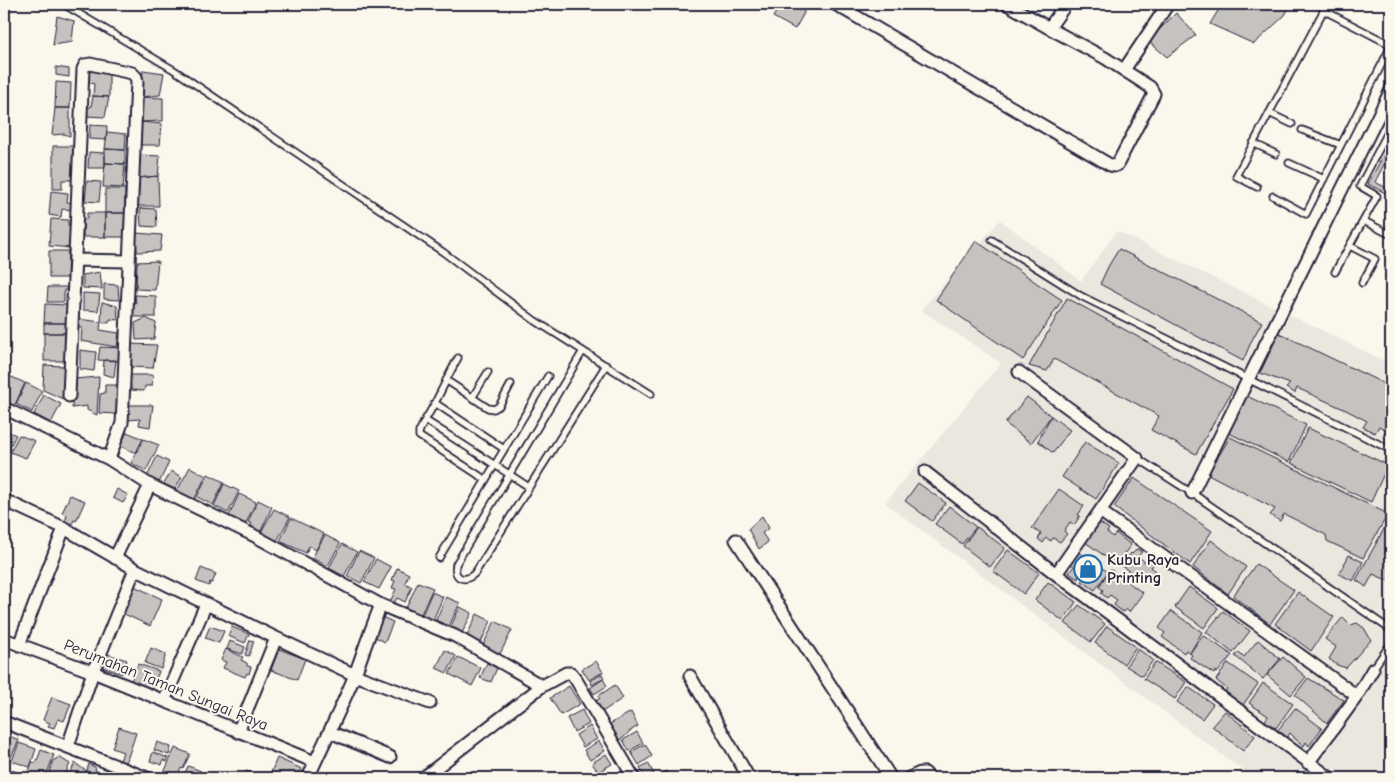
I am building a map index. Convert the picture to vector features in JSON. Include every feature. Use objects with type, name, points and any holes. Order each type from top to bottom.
[{"type":"street","points":[[835,4],[1114,166],[1117,165],[1154,94],[1150,87],[1124,70],[1008,4]]},
{"type":"street","points":[[1048,28],[1066,4]]},
{"type":"street","points":[[1124,70],[1168,4]]},
{"type":"street","points":[[69,396],[83,69],[85,65],[90,64],[132,73],[137,81],[122,423],[109,459]]},
{"type":"street","points":[[1192,492],[1391,90]]},
{"type":"street","points":[[75,260],[128,261]]},
{"type":"street","points":[[1019,372],[1137,458],[1056,574]]},
{"type":"street","points":[[4,408],[109,459],[150,485],[253,536],[380,605],[455,636],[542,686]]},
{"type":"street","points":[[925,472],[1056,574],[1330,778]]},
{"type":"street","points":[[115,558],[150,485]]},
{"type":"street","points":[[4,500],[64,528],[135,569],[276,638],[355,675],[430,703]]},
{"type":"street","points":[[1100,512],[1357,696]]},
{"type":"street","points":[[20,645],[64,528]]},
{"type":"street","points":[[736,540],[891,778]]},
{"type":"street","points":[[68,746],[93,672],[135,569]]},
{"type":"street","points":[[164,701],[206,604]]},
{"type":"street","points":[[308,778],[355,675],[380,605]]},
{"type":"street","points":[[238,732],[276,638]]},
{"type":"street","name":"Perumahan Taman Sungai Raya","points":[[4,639],[93,672],[315,762]]},
{"type":"street","points":[[1308,763],[1357,696],[1373,669]]},
{"type":"street","points":[[423,778],[542,686],[566,673],[575,678],[634,778]]},
{"type":"street","points":[[690,676],[749,778]]},
{"type":"street","points":[[4,722],[147,778]]},
{"type":"street","points":[[330,732],[390,757]]},
{"type":"street","points":[[909,778],[920,773],[925,773],[930,778]]},
{"type":"lane","points":[[63,4],[174,70],[443,252],[534,320],[651,394]]},
{"type":"lane","points":[[1256,187],[1236,176],[1326,4]]},
{"type":"lane","points":[[1273,196],[1306,214],[1391,45],[1323,10]]},
{"type":"lane","points":[[1269,113],[1292,124]]},
{"type":"lane","points":[[1335,272],[1377,196],[1360,186],[1391,126]]},
{"type":"lane","points":[[1302,130],[1341,145]]},
{"type":"lane","points":[[1253,143],[1276,154]]},
{"type":"lane","points":[[1289,163],[1324,179]]},
{"type":"lane","points":[[1364,221],[1389,234]]},
{"type":"lane","points":[[992,240],[1081,296],[1391,450]]},
{"type":"lane","points":[[1350,246],[1375,259],[1362,283]]},
{"type":"lane","points":[[583,351],[456,564],[456,574],[460,578],[465,579],[475,573],[606,365]]},
{"type":"lane","points":[[458,358],[425,420],[419,436],[486,480]]},
{"type":"lane","points":[[472,398],[488,372]]},
{"type":"lane","points":[[439,558],[548,376]]},
{"type":"lane","points":[[446,380],[488,408],[494,409],[499,406],[511,384]]},
{"type":"lane","points":[[435,403],[504,449]]},
{"type":"lane","points":[[425,420],[529,487]]},
{"type":"lane","points":[[1137,458],[1192,492],[1391,630]]},
{"type":"lane","points":[[1373,669],[1391,643]]},
{"type":"shaded area","points":[[1000,220],[1081,281],[1117,231],[1391,364],[1391,778],[1253,778],[885,503],[1001,363],[921,310]]},
{"type":"building","points":[[781,4],[805,4],[803,8],[804,13],[795,29],[773,17]]},
{"type":"building","points":[[1222,4],[1291,4],[1285,15],[1254,44],[1210,24]]},
{"type":"building","points":[[1176,13],[1196,35],[1167,57],[1148,41]]},
{"type":"building","points":[[57,16],[74,21],[72,42],[53,45]]},
{"type":"building","points":[[56,67],[69,69],[69,77],[56,75]]},
{"type":"building","points":[[143,70],[164,73],[160,95],[141,97]]},
{"type":"building","points":[[88,71],[109,73],[109,97],[93,96],[94,84],[88,82]]},
{"type":"building","points":[[56,82],[71,83],[70,108],[55,108]]},
{"type":"building","points":[[93,96],[109,97],[105,117],[86,116],[86,107],[91,107]]},
{"type":"building","points":[[141,97],[163,98],[163,121],[140,122]]},
{"type":"building","points":[[55,108],[70,108],[70,136],[64,134],[52,135]]},
{"type":"building","points":[[140,122],[162,124],[160,145],[139,145]]},
{"type":"building","points":[[90,125],[107,126],[106,140],[89,139]]},
{"type":"building","points":[[107,132],[126,134],[125,150],[105,149]]},
{"type":"building","points":[[1391,141],[1391,151],[1375,182],[1391,190],[1391,196],[1368,184]]},
{"type":"building","points":[[53,146],[74,146],[74,180],[62,180],[62,189],[53,189]]},
{"type":"building","points":[[105,149],[125,150],[125,164],[105,163]]},
{"type":"building","points":[[89,152],[105,153],[105,168],[88,168]]},
{"type":"building","points":[[139,155],[160,156],[158,176],[138,178]]},
{"type":"building","points":[[105,163],[125,164],[123,188],[103,187]]},
{"type":"building","points":[[158,176],[159,206],[136,206],[138,178]]},
{"type":"building","points":[[87,181],[101,182],[99,202],[85,201]]},
{"type":"building","points":[[105,189],[125,189],[125,213],[105,213]]},
{"type":"building","points":[[51,191],[68,193],[67,202],[74,203],[73,210],[62,209],[61,217],[49,215]]},
{"type":"building","points":[[140,208],[156,209],[157,227],[141,226]]},
{"type":"building","points":[[87,213],[105,213],[105,237],[83,237],[83,219],[87,219]]},
{"type":"building","points":[[105,213],[125,213],[124,237],[105,237]]},
{"type":"building","points":[[51,219],[68,220],[68,225],[73,225],[71,248],[49,246]]},
{"type":"building","points":[[136,233],[162,235],[160,251],[137,252]]},
{"type":"building","points":[[976,241],[1062,300],[1023,360],[936,300]]},
{"type":"building","points":[[1119,249],[1262,322],[1243,361],[1100,284]]},
{"type":"building","points":[[49,251],[68,251],[67,278],[49,278]]},
{"type":"building","points":[[158,261],[155,290],[136,289],[137,262]]},
{"type":"building","points":[[100,272],[102,289],[83,288],[83,275]]},
{"type":"building","points":[[104,284],[118,285],[119,300],[104,299]]},
{"type":"building","points":[[48,287],[67,287],[67,290],[64,290],[64,302],[47,302]]},
{"type":"building","points":[[83,293],[100,294],[98,311],[83,310]]},
{"type":"building","points":[[135,295],[156,296],[156,317],[130,317],[131,303],[136,303]]},
{"type":"building","points":[[1067,298],[1233,389],[1196,454],[1151,430],[1159,416],[1054,359],[1047,371],[1029,366]]},
{"type":"building","points":[[102,302],[117,306],[118,320],[110,319],[109,323],[101,322]]},
{"type":"building","points":[[45,304],[68,305],[67,323],[44,323]]},
{"type":"building","points":[[146,318],[156,323],[154,339],[136,340],[135,323]]},
{"type":"building","points":[[78,319],[101,322],[100,330],[119,333],[117,347],[81,341],[82,328],[78,328]]},
{"type":"building","points":[[44,323],[67,323],[67,333],[44,333]]},
{"type":"building","points":[[44,333],[67,333],[67,361],[44,361]]},
{"type":"building","points":[[1279,333],[1391,387],[1391,441],[1383,437],[1386,430],[1379,426],[1375,433],[1363,427],[1367,421],[1346,410],[1297,388],[1295,393],[1286,388],[1290,384],[1260,373]]},
{"type":"building","points":[[130,344],[157,345],[153,368],[128,367]]},
{"type":"building","points":[[100,347],[121,348],[120,361],[98,360]]},
{"type":"building","points":[[80,350],[96,352],[94,371],[80,369]]},
{"type":"building","points":[[104,360],[116,360],[114,377],[103,374]]},
{"type":"building","points":[[44,365],[64,366],[65,400],[43,390]]},
{"type":"building","points":[[5,374],[25,383],[12,411],[4,407]]},
{"type":"building","points":[[130,375],[153,375],[152,386],[145,386],[144,391],[131,390]]},
{"type":"building","points":[[99,377],[97,415],[87,410],[87,406],[72,408],[74,379]]},
{"type":"building","points":[[26,383],[42,391],[32,412],[16,404]]},
{"type":"building","points":[[105,385],[119,385],[116,414],[99,413],[100,394],[105,393]]},
{"type":"building","points":[[44,395],[61,404],[51,423],[34,414]]},
{"type":"building","points":[[1247,396],[1306,425],[1289,462],[1229,433]]},
{"type":"building","points":[[1027,397],[1051,416],[1031,443],[1005,423]]},
{"type":"building","points":[[128,405],[153,405],[150,427],[139,425],[140,419],[128,420]]},
{"type":"building","points":[[1051,416],[1070,430],[1053,453],[1038,441]]},
{"type":"building","points":[[1308,428],[1388,465],[1371,502],[1291,463]]},
{"type":"building","points":[[4,430],[16,435],[4,458]]},
{"type":"building","points":[[127,432],[143,439],[136,453],[120,446]]},
{"type":"building","points":[[19,435],[35,441],[26,458],[10,452]]},
{"type":"building","points":[[1230,437],[1388,514],[1363,558],[1327,541],[1326,535],[1284,514],[1280,521],[1270,515],[1275,509],[1208,474]]},
{"type":"building","points":[[143,439],[159,445],[146,471],[131,463]]},
{"type":"building","points":[[1085,442],[1119,463],[1096,499],[1062,477]]},
{"type":"building","points":[[157,456],[169,462],[159,483],[147,477]]},
{"type":"building","points":[[190,467],[206,476],[194,500],[177,491]]},
{"type":"building","points":[[171,471],[182,477],[175,489],[164,484]]},
{"type":"building","points":[[208,474],[224,482],[213,505],[197,497]]},
{"type":"building","points":[[1134,478],[1212,531],[1190,564],[1114,507]]},
{"type":"building","points":[[918,483],[946,503],[932,521],[905,501]]},
{"type":"building","points":[[224,484],[239,491],[228,513],[214,506]]},
{"type":"building","points":[[117,489],[128,495],[123,503],[113,498]]},
{"type":"building","points":[[1059,489],[1084,506],[1074,525],[1070,522],[1064,531],[1067,534],[1060,542],[1053,538],[1051,541],[1046,538],[1043,543],[1038,539],[1041,534],[1032,528]]},
{"type":"building","points":[[239,494],[256,502],[245,525],[228,518]]},
{"type":"building","points":[[70,495],[85,501],[76,521],[74,520],[72,524],[65,522],[67,515],[62,513]]},
{"type":"building","points":[[258,500],[272,507],[259,535],[249,531],[252,524],[248,522]]},
{"type":"building","points":[[949,506],[976,527],[962,544],[935,524]]},
{"type":"building","points":[[274,509],[290,517],[276,543],[260,534]]},
{"type":"building","points":[[762,516],[769,528],[762,533],[768,542],[759,549],[748,529]]},
{"type":"building","points":[[1391,516],[1391,582],[1373,574],[1366,587],[1356,580]]},
{"type":"building","points":[[291,518],[324,534],[316,550],[309,546],[306,553],[280,541]]},
{"type":"building","points":[[1099,522],[1109,529],[1107,532],[1113,537],[1116,533],[1131,545],[1116,564],[1085,542]]},
{"type":"building","points":[[977,527],[1005,548],[990,567],[963,546]]},
{"type":"building","points":[[325,535],[340,543],[328,566],[312,558]]},
{"type":"building","points":[[1211,540],[1246,567],[1228,594],[1193,567]]},
{"type":"building","points":[[342,544],[357,552],[344,576],[329,568]]},
{"type":"building","points":[[1137,549],[1142,552],[1138,556],[1146,563],[1149,560],[1154,564],[1151,567],[1156,571],[1145,584],[1121,565]]},
{"type":"building","points":[[1008,550],[1039,573],[1024,594],[993,571]]},
{"type":"building","points":[[359,551],[374,558],[361,583],[347,576]]},
{"type":"building","name":"Kubu Raya Printing","points":[[1077,551],[1108,572],[1095,590],[1082,581],[1084,578],[1079,574],[1078,579],[1069,573],[1074,566],[1069,563]]},
{"type":"building","points":[[1349,555],[1363,562],[1353,581],[1339,574]]},
{"type":"building","points":[[376,559],[391,567],[379,589],[364,582]]},
{"type":"building","points":[[1256,564],[1294,590],[1270,624],[1233,596]]},
{"type":"building","points":[[201,568],[216,574],[209,586],[196,581]]},
{"type":"building","points":[[397,568],[409,574],[405,583],[412,587],[405,602],[397,598],[394,603],[390,602],[396,589],[392,588],[395,581],[392,580]]},
{"type":"building","points":[[1111,570],[1143,593],[1129,612],[1126,609],[1123,612],[1114,605],[1117,600],[1110,595],[1107,598],[1101,593],[1103,590],[1099,587]]},
{"type":"building","points":[[418,582],[433,588],[421,614],[406,608]]},
{"type":"building","points":[[1048,582],[1076,602],[1063,621],[1035,600]]},
{"type":"building","points":[[134,586],[162,599],[150,626],[122,613]]},
{"type":"building","points":[[1189,587],[1218,608],[1204,628],[1175,607]]},
{"type":"building","points":[[432,592],[443,597],[433,620],[422,615]]},
{"type":"building","points":[[1298,592],[1334,617],[1311,651],[1275,624]]},
{"type":"building","points":[[446,597],[460,603],[448,628],[435,622]]},
{"type":"building","points":[[1079,605],[1105,624],[1091,642],[1065,623]]},
{"type":"building","points":[[460,607],[472,613],[461,635],[449,630]]},
{"type":"building","points":[[1171,611],[1202,632],[1190,653],[1186,650],[1184,653],[1162,637],[1165,633],[1159,628]]},
{"type":"building","points":[[1223,611],[1250,631],[1233,653],[1206,632]]},
{"type":"building","points":[[477,614],[491,621],[480,644],[466,638]]},
{"type":"building","points":[[382,617],[393,622],[385,642],[373,636]]},
{"type":"building","points":[[1343,617],[1351,625],[1357,623],[1364,628],[1371,640],[1346,668],[1337,665],[1329,659],[1336,647],[1325,639]]},
{"type":"building","points":[[495,621],[512,630],[499,656],[482,647]]},
{"type":"building","points":[[210,626],[224,631],[219,643],[205,638]]},
{"type":"building","points":[[1107,626],[1136,647],[1124,664],[1095,643]]},
{"type":"building","points":[[232,627],[249,634],[245,643],[228,636]]},
{"type":"building","points":[[1203,635],[1232,655],[1214,674],[1190,658],[1192,655],[1190,653]]},
{"type":"building","points":[[250,640],[254,641],[249,656],[245,655]]},
{"type":"building","points":[[1258,640],[1280,659],[1263,679],[1235,656],[1239,652],[1244,657]]},
{"type":"building","points":[[230,641],[245,647],[242,654],[227,649]]},
{"type":"building","points":[[151,648],[166,654],[161,669],[145,663]]},
{"type":"building","points":[[226,649],[243,657],[241,660],[251,667],[249,674],[247,673],[245,677],[223,668],[226,662],[221,660]]},
{"type":"building","points":[[279,649],[305,659],[297,680],[271,670]]},
{"type":"building","points":[[1138,649],[1153,660],[1142,676],[1126,666]]},
{"type":"building","points":[[445,650],[456,656],[447,673],[436,668]]},
{"type":"building","points":[[107,654],[127,660],[122,674],[102,667]]},
{"type":"building","points":[[458,657],[481,668],[472,686],[449,674]]},
{"type":"building","points":[[1283,657],[1306,677],[1291,695],[1267,675]]},
{"type":"building","points":[[596,661],[603,672],[589,680],[582,669]]},
{"type":"building","points":[[1155,662],[1186,682],[1175,699],[1144,679]]},
{"type":"building","points":[[487,663],[497,668],[491,682],[480,678]]},
{"type":"building","points":[[1228,663],[1258,684],[1240,709],[1222,696],[1227,689],[1216,680]]},
{"type":"building","points":[[138,664],[159,671],[153,689],[131,681]]},
{"type":"building","points":[[602,674],[604,678],[592,685],[590,681]]},
{"type":"building","points":[[1308,678],[1344,700],[1327,723],[1295,695]]},
{"type":"building","points":[[603,679],[607,686],[594,694],[590,688]]},
{"type":"building","points":[[1263,683],[1293,704],[1276,728],[1265,721],[1268,716],[1249,703]]},
{"type":"building","points":[[615,685],[623,698],[602,712],[595,702],[600,698],[598,696]]},
{"type":"building","points":[[569,686],[580,704],[561,715],[550,698]]},
{"type":"building","points":[[1188,687],[1213,704],[1202,719],[1177,702]]},
{"type":"building","points":[[52,697],[71,704],[64,721],[58,719],[54,728],[48,726],[50,723],[43,720]]},
{"type":"building","points":[[1295,708],[1322,728],[1309,746],[1306,742],[1304,746],[1290,733],[1287,737],[1278,730]]},
{"type":"building","points":[[582,710],[589,724],[574,732],[567,718]]},
{"type":"building","points":[[1225,711],[1255,736],[1243,751],[1212,726]]},
{"type":"building","points":[[631,712],[638,726],[617,742],[610,731],[613,729],[610,724]]},
{"type":"building","points":[[590,726],[597,739],[583,747],[576,735]]},
{"type":"building","points":[[119,727],[136,733],[126,763],[120,761],[123,752],[112,748]]},
{"type":"building","points":[[637,732],[643,743],[629,751],[623,740]]},
{"type":"building","points":[[4,734],[19,740],[8,764],[4,762]]},
{"type":"building","points":[[599,741],[605,751],[590,760],[584,750]]},
{"type":"building","points":[[157,742],[171,747],[169,755],[154,750]]},
{"type":"building","points":[[19,743],[36,749],[30,767],[12,761]]},
{"type":"building","points":[[645,744],[652,756],[639,765],[631,752]]},
{"type":"building","points":[[175,748],[190,754],[177,777],[174,775],[170,778],[163,775]]},
{"type":"building","points":[[41,750],[54,755],[45,778],[28,774],[32,762],[36,763]]},
{"type":"building","points":[[153,752],[168,758],[167,762],[163,760],[162,765],[150,761]]},
{"type":"building","points":[[606,754],[612,764],[598,772],[592,763]]},
{"type":"building","points":[[59,757],[70,764],[63,778],[49,774],[53,761]]},
{"type":"building","points":[[277,758],[302,769],[297,778],[277,778],[270,775]]},
{"type":"building","points":[[75,763],[86,771],[82,778],[64,778],[67,772],[70,773]]},
{"type":"building","points":[[648,763],[654,774],[645,778],[640,768]]},
{"type":"building","points":[[89,764],[106,776],[106,778],[84,778]]},
{"type":"building","points":[[188,766],[201,771],[197,778],[191,778],[192,776],[185,773]]},
{"type":"building","points":[[4,767],[11,771],[8,778],[4,778]]},
{"type":"building","points":[[12,770],[29,777],[29,778],[9,778]]},
{"type":"building","points":[[246,771],[263,778],[243,778]]},
{"type":"building","points":[[666,771],[670,778],[653,778]]},
{"type":"building","points":[[205,773],[219,776],[218,778],[203,778]]},
{"type":"place","name":"Kubu Raya Printing","points":[[1088,569]]}]
